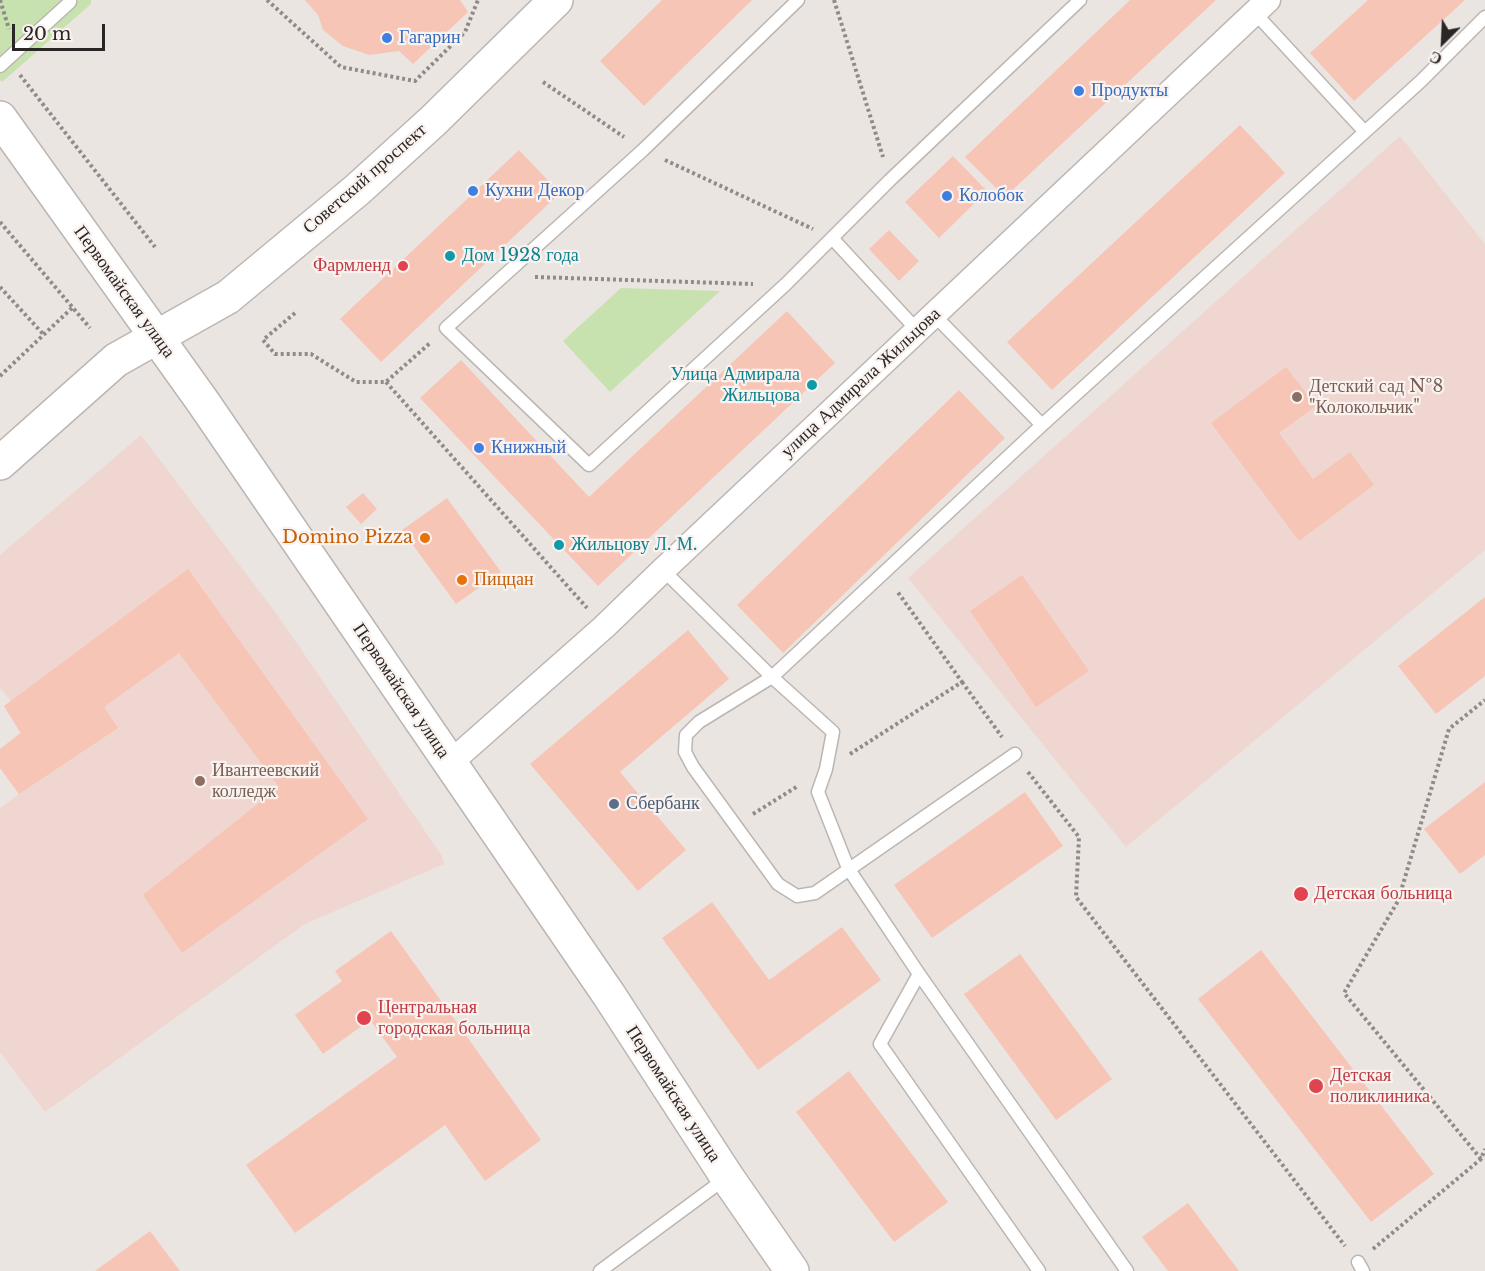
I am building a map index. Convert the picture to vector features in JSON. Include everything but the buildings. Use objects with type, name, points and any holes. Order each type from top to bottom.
[{"type":"main road","name":"Советский проспект","points":[[0,462],[116,360],[228,297],[357,190],[434,120],[556,0]]},
{"type":"main road","name":"Первомайская улица","points":[[0,118],[209,410],[609,995],[727,1178],[792,1271]]},
{"type":"street","name":"улица Адмирала Жильцова","points":[[450,763],[604,627],[1262,6]]},
{"type":"lane","points":[[4,63],[70,0]]},
{"type":"lane","points":[[798,0],[643,150],[446,328],[589,465],[786,285],[890,180],[1080,0]]},
{"type":"lane","points":[[1262,6],[1364,131]]},
{"type":"lane","points":[[1015,754],[815,893],[797,896],[778,884],[693,767],[685,752],[686,735],[699,722],[772,677],[1042,425],[1421,81],[1485,17]]},
{"type":"lane","points":[[832,238],[1042,425]]},
{"type":"lane","points":[[663,570],[772,677],[833,732],[826,769],[818,792],[848,868],[919,974],[1127,1271]]},
{"type":"lane","points":[[919,974],[880,1044],[1039,1271]]},
{"type":"lane","points":[[600,1271],[727,1178]]},
{"type":"path","points":[[0,0],[11,38]]},
{"type":"path","points":[[267,0],[341,67],[415,81],[465,32],[478,0]]},
{"type":"path","points":[[834,0],[890,180]]},
{"type":"path","points":[[4,63],[154,247]]},
{"type":"path","points":[[543,82],[643,150],[832,238]]},
{"type":"path","points":[[0,222],[90,328]]},
{"type":"path","points":[[505,277],[786,285]]},
{"type":"path","points":[[0,287],[44,335]]},
{"type":"path","points":[[0,376],[73,307]]},
{"type":"path","points":[[295,313],[263,340],[274,354],[311,354],[356,382],[386,382],[446,328]]},
{"type":"path","points":[[386,382],[604,627]]},
{"type":"path","points":[[893,586],[1015,754],[1079,837],[1076,897],[1360,1266],[1481,1159],[1485,1149]]},
{"type":"path","points":[[735,825],[962,682]]},
{"type":"path","points":[[1481,1159],[1344,993],[1398,901],[1449,729],[1485,700]]},
{"type":"shaded area","name":"Детский сад №8 \"Колокольчик\"","points":[[1400,136],[1485,244],[1485,550],[1126,847],[908,578]]},
{"type":"shaded area","name":"Ивантеевский колледж","points":[[141,435],[279,617],[442,856],[444,864],[305,924],[45,1112],[0,1052],[0,808],[19,794],[0,768],[0,749],[20,733],[4,706],[11,701],[0,688],[0,555]]},
{"type":"green space","points":[[0,0],[91,0],[91,4],[2,82],[0,80]]},
{"type":"green space","points":[[621,288],[720,291],[610,392],[563,341]]},
{"type":"place","name":"Гагарин","points":[[387,38]]},
{"type":"place","name":"Продукты","points":[[1079,91]]},
{"type":"place","name":"Кухни Декор","points":[[473,191]]},
{"type":"place","name":"Колобок","points":[[947,196]]},
{"type":"place","name":"Дом 1928 года","points":[[450,256]]},
{"type":"place","name":"Фармленд","points":[[403,266]]},
{"type":"place","name":"Улица Адмирала Жильцова","points":[[812,385]]},
{"type":"place","name":"Детский сад №8 \"Колокольчик\"","points":[[1297,397]]},
{"type":"place","name":"Книжный","points":[[479,448]]},
{"type":"place","name":"Domino Pizza","points":[[425,538]]},
{"type":"place","name":"Жильцову Л. М.","points":[[559,545]]},
{"type":"place","name":"Пиццан","points":[[462,580]]},
{"type":"place","name":"Ивантеевский колледж","points":[[200,781]]},
{"type":"place","name":"Сбербанк","points":[[614,804]]},
{"type":"place","name":"Детская больница","points":[[1301,894]]},
{"type":"place","name":"Центральная городская больница","points":[[364,1018]]},
{"type":"place","name":"Детская поликлиника","points":[[1316,1086]]}]
